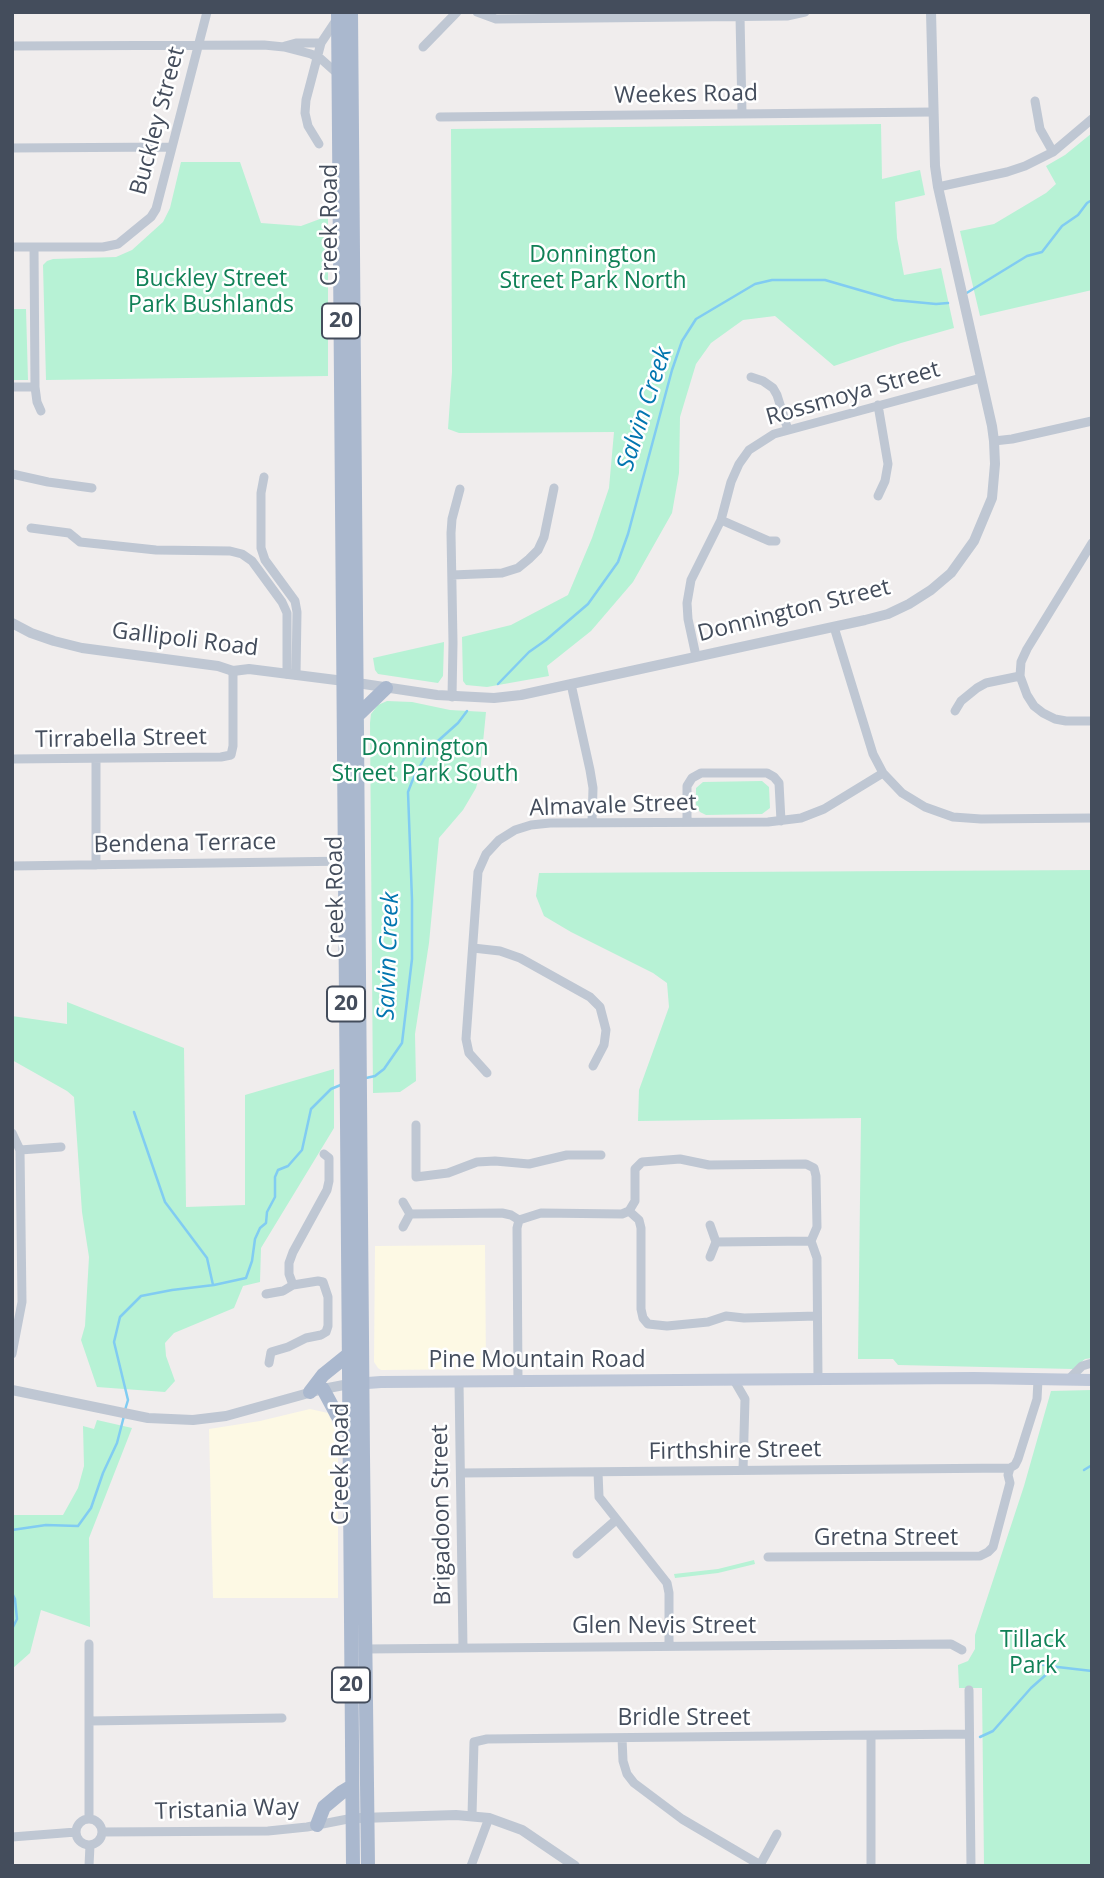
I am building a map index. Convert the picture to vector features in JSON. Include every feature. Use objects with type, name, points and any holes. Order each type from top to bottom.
[{"type":"main road","name":"Creek Road","points":[[342,14],[339,75],[350,682],[357,716],[352,861]]},
{"type":"main road","name":"Creek Road","points":[[342,14],[356,1384],[365,1649],[360,1818],[354,1866]]},
{"type":"main road","points":[[357,716],[386,688]]},
{"type":"main road","name":"Creek Road","points":[[353,1091],[349,1354],[356,1384],[349,1429],[352,1786],[368,1866]]},
{"type":"main road","points":[[349,1354],[323,1375],[317,1391],[349,1429]]},
{"type":"main road","name":"Pine Mountain Road","points":[[356,1384],[756,1379],[1092,1380]]},
{"type":"main road","points":[[317,1825],[324,1807],[352,1786]]},
{"type":"street","name":"Buckley Street","points":[[12,247],[103,247],[118,244],[152,217],[207,12]]},
{"type":"street","points":[[423,47],[457,12]]},
{"type":"street","points":[[477,12],[496,19],[613,15],[787,16],[805,12]]},
{"type":"street","name":"Donnington Street","points":[[350,682],[452,697],[507,697],[888,614],[932,590],[950,573],[974,541],[992,498],[995,441],[938,187],[935,166],[931,12]]},
{"type":"street","points":[[319,144],[310,131],[305,113],[308,90],[321,43],[342,14]]},
{"type":"street","points":[[740,16],[741,113]]},
{"type":"street","points":[[284,47],[296,43],[321,43]]},
{"type":"street","points":[[12,46],[255,44],[284,47],[317,57],[339,75]]},
{"type":"street","points":[[1035,101],[1041,129],[1053,152]]},
{"type":"street","name":"Weekes Road","points":[[440,117],[933,113]]},
{"type":"street","points":[[938,187],[1025,166],[1053,152],[1092,119]]},
{"type":"street","points":[[12,148],[172,147]]},
{"type":"street","points":[[34,247],[35,387],[41,411]]},
{"type":"street","points":[[751,377],[773,388],[788,430]]},
{"type":"street","name":"Rossmoya Street","points":[[696,656],[688,619],[687,603],[691,580],[721,520],[738,464],[749,450],[775,434],[981,378]]},
{"type":"street","points":[[12,387],[35,387]]},
{"type":"street","points":[[878,405],[888,464],[886,481],[878,496]]},
{"type":"street","points":[[995,441],[1092,421]]},
{"type":"street","points":[[12,474],[92,488]]},
{"type":"street","points":[[264,477],[261,493],[261,548],[265,560],[290,593],[291,674]]},
{"type":"street","points":[[452,575],[502,573],[518,568],[529,559],[538,550],[544,537],[554,488]]},
{"type":"street","points":[[452,697],[451,533],[460,489]]},
{"type":"street","points":[[721,520],[769,541],[776,541]]},
{"type":"street","points":[[32,528],[69,533],[80,542],[156,550],[230,551],[242,554],[251,561],[292,612]]},
{"type":"street","points":[[1092,543],[1027,649],[1021,662],[1020,676],[1027,695],[1043,713],[1066,721],[1092,721]]},
{"type":"street","name":"Gallipoli Road","points":[[12,623],[31,633],[82,648],[218,666],[233,671],[249,669],[350,682]]},
{"type":"street","points":[[834,627],[873,754],[883,773],[902,793],[926,807],[953,817],[1092,818]]},
{"type":"street","name":"Tirrabella Street","points":[[12,759],[231,755],[233,671]]},
{"type":"street","points":[[955,711],[961,701],[976,688],[986,683],[1020,676]]},
{"type":"street","points":[[571,684],[593,788],[592,822]]},
{"type":"street","points":[[96,759],[96,865]]},
{"type":"street","points":[[687,822],[687,786],[692,778],[701,773],[767,773],[774,776],[779,783],[781,821]]},
{"type":"street","name":"Almavale Street","points":[[487,1073],[469,1053],[466,1039],[478,872],[486,854],[499,840],[515,830],[531,825],[781,821],[801,818],[824,808],[883,773]]},
{"type":"street","name":"Bendena Terrace","points":[[12,866],[352,861]]},
{"type":"street","points":[[473,947],[500,951],[520,958],[590,997],[600,1007],[606,1030],[604,1045],[593,1066]]},
{"type":"street","points":[[416,1125],[416,1177],[436,1176],[477,1162],[529,1164],[567,1155],[601,1156]]},
{"type":"street","points":[[12,1133],[20,1150],[16,1225],[22,1302],[16,1317],[12,1354]]},
{"type":"street","points":[[20,1150],[61,1147]]},
{"type":"street","points":[[293,1285],[290,1283],[289,1264],[293,1252],[327,1190],[329,1158],[324,1154]]},
{"type":"street","points":[[410,1214],[502,1213],[519,1220],[541,1213],[622,1214],[629,1211],[635,1201],[635,1170],[642,1162],[680,1159],[709,1165],[806,1164],[814,1168],[816,1176],[817,1227],[810,1241],[817,1258],[818,1379]]},
{"type":"street","points":[[402,1202],[410,1214]]},
{"type":"street","points":[[629,1211],[639,1220],[641,1228],[641,1309],[648,1324],[667,1326],[708,1322],[726,1316],[744,1318],[817,1315]]},
{"type":"street","points":[[403,1227],[410,1214]]},
{"type":"street","points":[[518,1381],[519,1220]]},
{"type":"street","points":[[710,1225],[716,1242],[710,1257]]},
{"type":"street","points":[[716,1242],[810,1241]]},
{"type":"street","points":[[266,1294],[283,1291],[293,1285],[318,1281],[323,1282],[328,1297],[326,1332],[271,1352],[269,1363]]},
{"type":"street","points":[[1069,1380],[1082,1366],[1092,1363]]},
{"type":"street","points":[[743,1470],[745,1399],[756,1379]]},
{"type":"street","points":[[734,1380],[745,1399]]},
{"type":"street","name":"Gretna Street","points":[[768,1558],[980,1556],[988,1552],[993,1547],[1010,1483],[1010,1468],[1015,1465],[1037,1399],[1038,1380]]},
{"type":"street","name":"Brigadoon Street","points":[[459,1382],[463,1648]]},
{"type":"street","name":"Pine Mountain Road","points":[[12,1390],[149,1418],[193,1420],[214,1418],[317,1391],[356,1384]]},
{"type":"street","name":"Firthshire Street","points":[[461,1473],[1010,1468]]},
{"type":"street","points":[[598,1472],[599,1497],[667,1583],[669,1645]]},
{"type":"street","points":[[577,1553],[616,1520]]},
{"type":"street","points":[[89,1644],[89,1819]]},
{"type":"street","name":"Glen Nevis Street","points":[[365,1649],[951,1644],[962,1650]]},
{"type":"street","points":[[969,1690],[971,1866]]},
{"type":"street","points":[[89,1721],[282,1718]]},
{"type":"street","name":"Bridle Street","points":[[472,1815],[474,1742],[487,1739],[969,1734]]},
{"type":"street","points":[[871,1736],[871,1866]]},
{"type":"street","points":[[622,1738],[622,1761],[627,1774],[634,1783],[682,1819],[761,1865],[777,1834]]},
{"type":"street","points":[[360,1818],[472,1815],[489,1818],[522,1830],[575,1866]]},
{"type":"street","name":"Tristania Way","points":[[102,1832],[268,1831],[360,1818]]},
{"type":"street","points":[[471,1866],[489,1818]]},
{"type":"street","points":[[89,1819],[99,1823],[102,1832],[99,1841],[90,1845],[80,1841],[76,1832],[80,1823],[89,1819]]},
{"type":"street","points":[[12,1836],[76,1832]]},
{"type":"street","points":[[89,1866],[90,1845]]},
{"type":"shaded area","points":[[485,1245],[486,1369],[378,1368],[374,1362],[375,1246]]},
{"type":"shaded area","points":[[310,1409],[328,1413],[338,1437],[338,1598],[213,1598],[209,1429]]},
{"type":"green space","name":"Donnington Street Park North","points":[[881,124],[882,179],[920,170],[925,195],[895,202],[897,238],[904,275],[941,268],[954,328],[834,366],[775,316],[743,320],[711,343],[696,364],[680,417],[679,473],[672,513],[633,582],[591,631],[547,666],[549,676],[487,687],[466,685],[463,681],[462,637],[511,625],[568,595],[609,488],[614,432],[459,433],[448,429],[452,372],[451,129]]},
{"type":"green space","points":[[1092,133],[1092,290],[980,316],[960,231],[994,224],[1046,193],[1056,184],[1046,166],[1065,155]]},
{"type":"green space","name":"Buckley Street Park Bushlands","points":[[181,162],[240,162],[261,223],[301,226],[328,216],[328,376],[46,380],[43,265],[53,259],[116,257],[132,250],[163,222],[170,208]]},
{"type":"green space","points":[[12,309],[26,309],[28,380],[12,380]]},
{"type":"green space","points":[[444,642],[443,676],[438,683],[378,674],[375,670],[373,658]]},
{"type":"green space","name":"Donnington Street Park South","points":[[387,701],[486,712],[476,788],[463,810],[439,838],[429,943],[415,1034],[416,1081],[400,1092],[373,1093],[370,723],[371,714],[378,705]]},
{"type":"green space","points":[[762,781],[769,787],[770,808],[762,814],[706,815],[696,807],[696,788],[703,782]]},
{"type":"green space","points":[[1092,870],[1092,1358],[1085,1359],[1073,1369],[898,1365],[893,1359],[858,1359],[861,1118],[638,1121],[639,1090],[669,1007],[667,983],[544,916],[536,896],[539,873]]},
{"type":"green space","points":[[67,1002],[184,1048],[186,1207],[245,1205],[245,1095],[334,1069],[334,1128],[261,1248],[260,1282],[243,1286],[234,1308],[174,1333],[165,1343],[166,1356],[175,1381],[165,1392],[97,1387],[81,1340],[85,1326],[89,1257],[82,1212],[74,1097],[12,1060],[12,1016],[67,1024]]},
{"type":"green space","name":"Tillack Park","points":[[1092,1390],[1092,1866],[984,1866],[982,1688],[959,1688],[958,1665],[968,1661],[975,1649],[975,1635],[1024,1486],[1051,1391]]},
{"type":"green space","points":[[97,1420],[132,1428],[89,1538],[90,1627],[41,1610],[30,1653],[12,1669],[12,1515],[63,1515],[78,1488],[84,1466],[83,1426],[94,1429]]},
{"type":"green space","points":[[754,1560],[755,1564],[718,1573],[675,1578],[674,1574],[718,1569]]},
{"type":"waterway","name":"Salvin Creek","points":[[965,294],[1027,256],[1042,252],[1062,226],[1078,215],[1092,200]]},
{"type":"waterway","name":"Salvin Creek","points":[[498,684],[529,652],[588,604],[618,562],[672,370],[682,341],[696,319],[755,284],[772,280],[825,280],[894,300],[948,303]]},
{"type":"waterway","name":"Salvin Creek","points":[[366,1078],[375,1076],[384,1069],[402,1043],[412,959],[408,792],[430,748],[458,723],[467,711]]},
{"type":"waterway","name":"Salvin Creek","points":[[125,1410],[128,1400],[114,1342],[120,1317],[141,1296],[246,1278],[255,1239],[260,1228],[266,1223],[267,1212],[275,1197],[275,1177],[278,1170],[288,1166],[302,1150],[311,1109],[331,1089],[343,1084]]},
{"type":"waterway","points":[[134,1112],[165,1202],[207,1258],[213,1285]]},
{"type":"waterway","name":"Salvin Creek","points":[[12,1530],[46,1525],[78,1526],[91,1508],[117,1443],[124,1416]]},
{"type":"waterway","points":[[1084,1470],[1092,1465]]},
{"type":"waterway","name":"Salvin Creek","points":[[12,1593],[17,1619],[12,1629]]},
{"type":"waterway","points":[[1012,1658],[1092,1671]]},
{"type":"waterway","points":[[980,1737],[993,1731],[1052,1667]]}]
